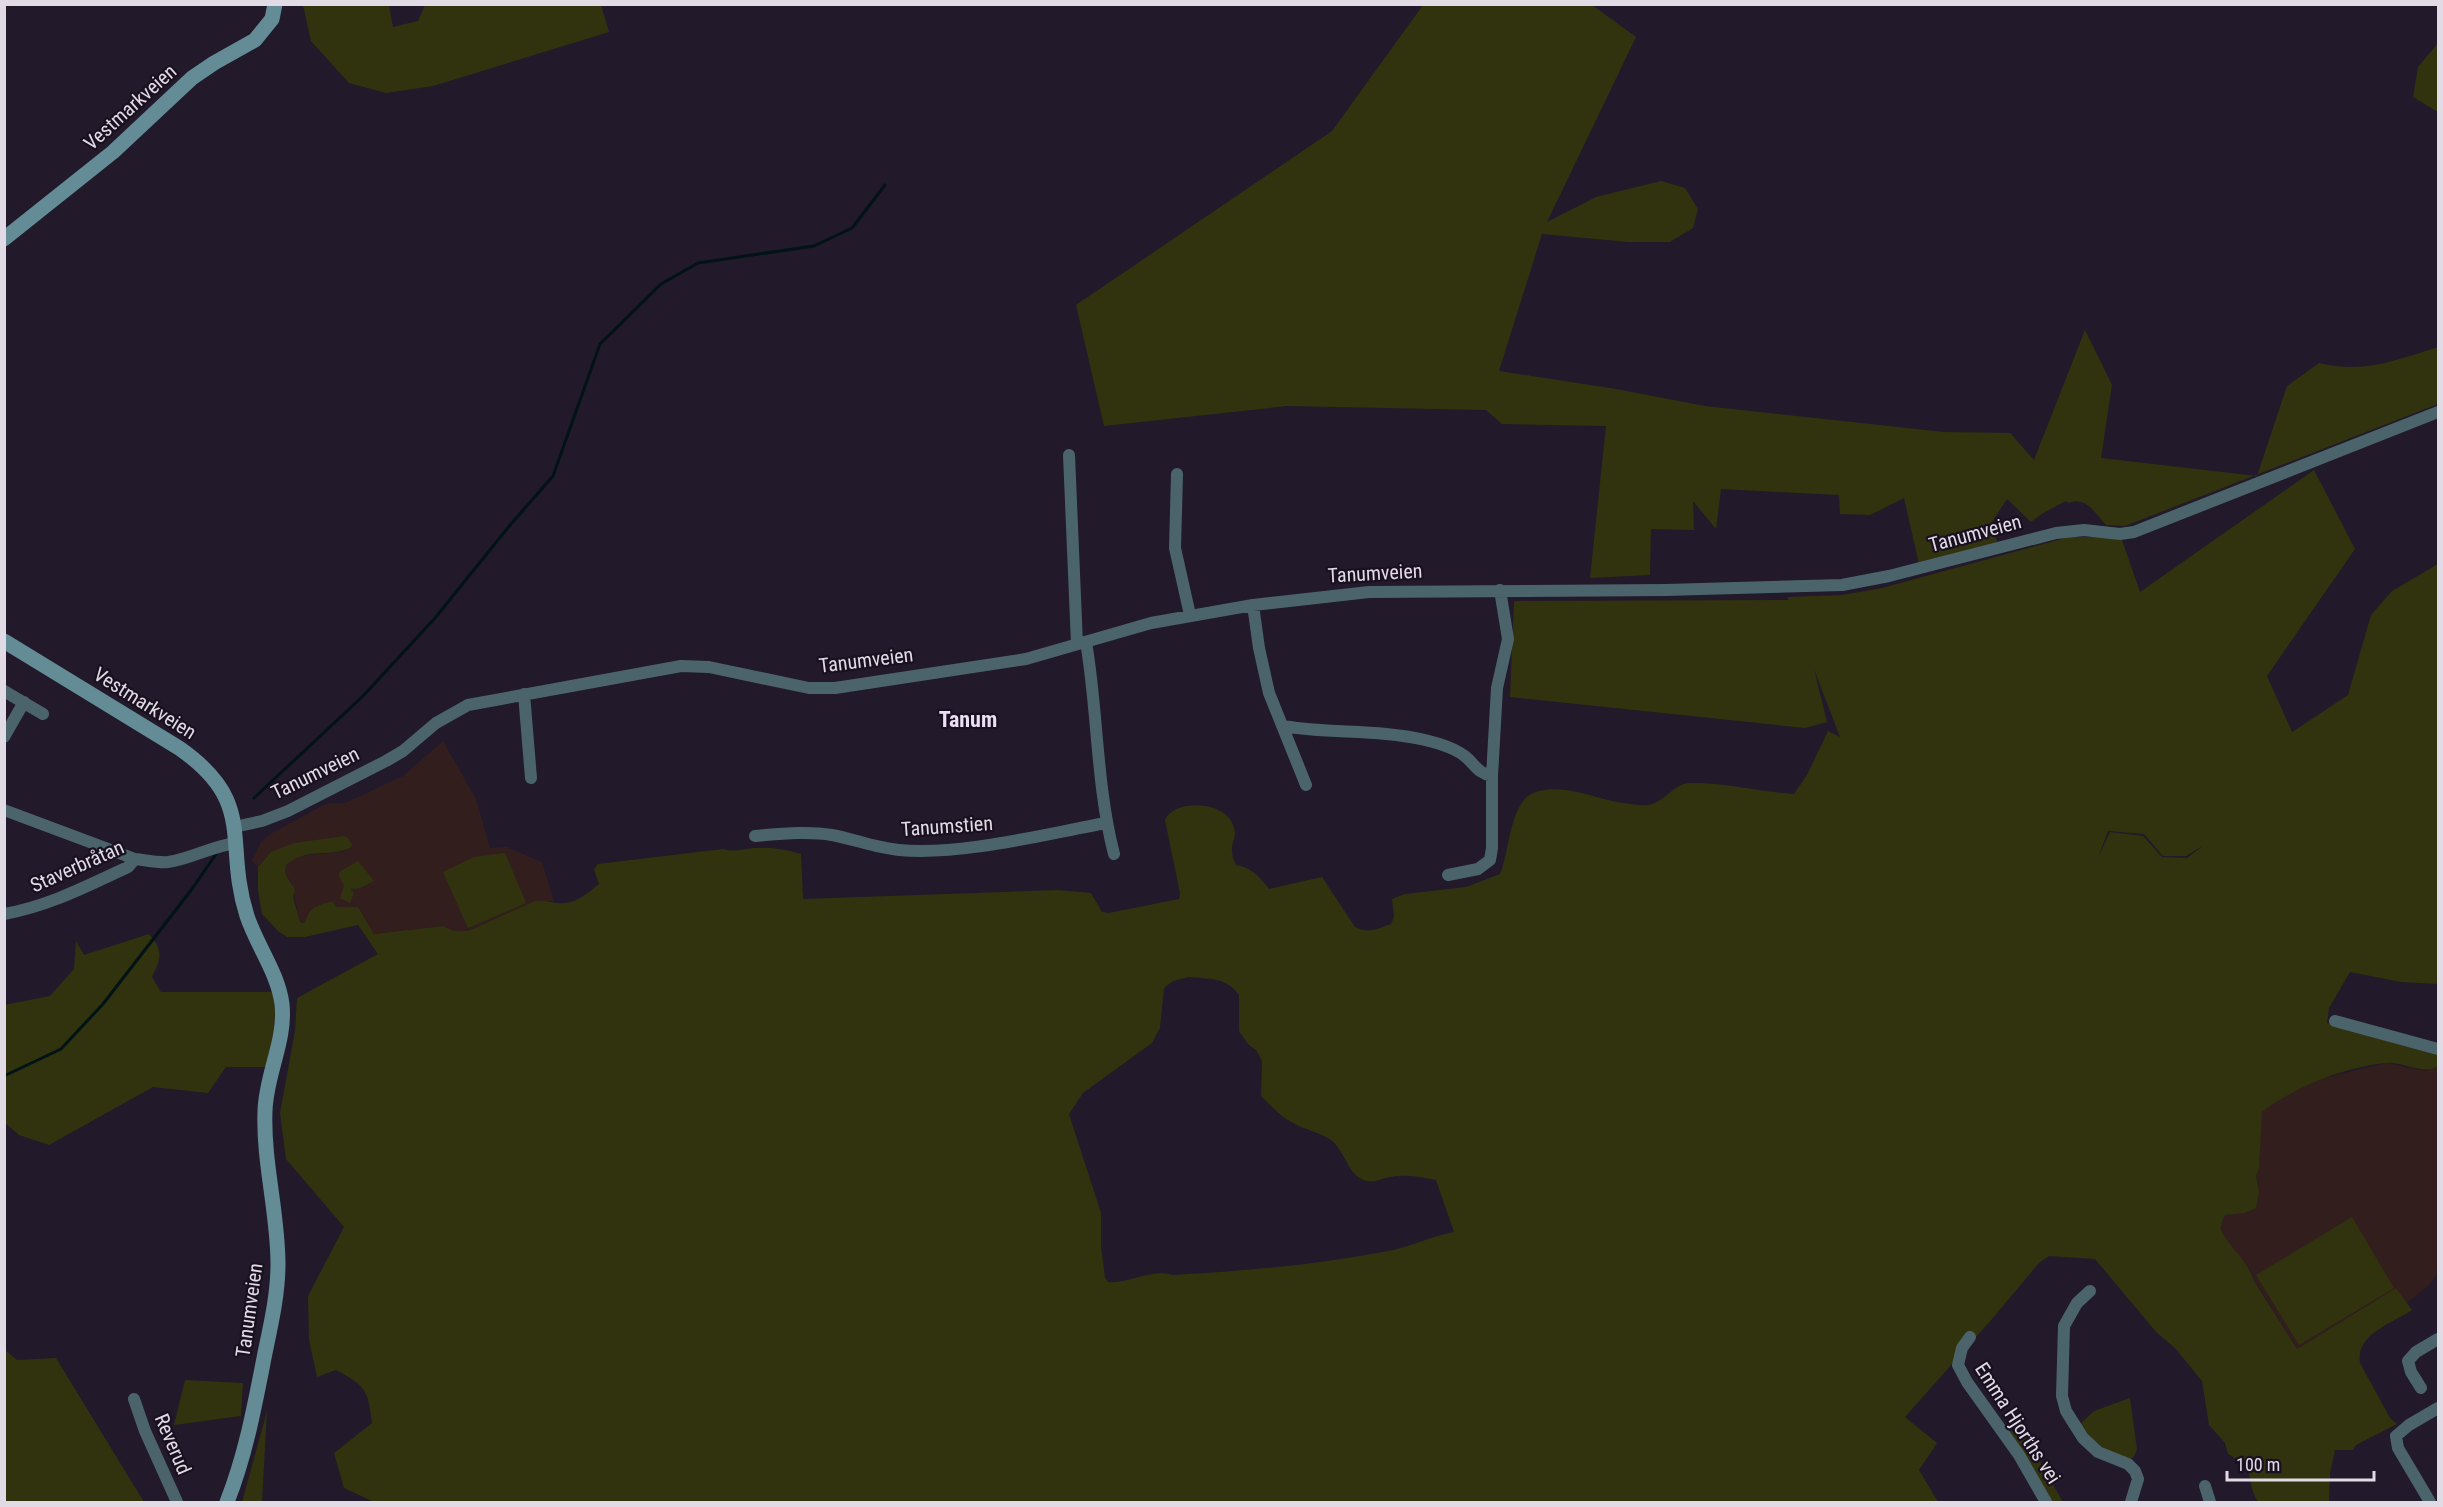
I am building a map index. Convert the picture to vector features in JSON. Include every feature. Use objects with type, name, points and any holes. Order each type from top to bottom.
[{"type":"main road","name":"Vestmarkveien","points":[[4,239],[113,152],[192,78],[255,40],[272,19],[275,4]]},
{"type":"main road","name":"Vestmarkveien","points":[[4,641],[150,729],[201,764],[218,782],[227,798],[235,835]]},
{"type":"main road","name":"Tanumveien","points":[[227,1503],[251,1427],[277,1286],[277,1239],[265,1111],[268,1082],[281,1037],[282,1014],[274,978],[246,912],[239,882],[235,835]]},
{"type":"street","name":"Tanumveien","points":[[235,835],[262,821],[288,812],[386,761],[455,710],[488,699],[681,666],[709,667],[809,688],[835,687],[1016,661],[1124,630],[1190,615],[1253,605],[1369,592],[1666,590],[1857,584],[2056,533],[2084,530],[2120,534],[2134,532],[2439,412]]},
{"type":"street","points":[[1069,455],[1082,643],[1091,671],[1097,751],[1106,823],[1114,854]]},
{"type":"street","points":[[1177,474],[1175,548],[1190,615]]},
{"type":"street","points":[[1448,875],[1478,869],[1490,860],[1497,688],[1508,639],[1500,590]]},
{"type":"street","points":[[1253,605],[1269,693],[1306,784]]},
{"type":"street","points":[[4,691],[43,714]]},
{"type":"street","points":[[524,694],[531,778]]},
{"type":"street","points":[[4,737],[24,702]]},
{"type":"street","points":[[1283,726],[1385,733],[1426,740],[1449,748],[1466,758],[1482,774],[1492,776]]},
{"type":"street","points":[[4,810],[135,859]]},
{"type":"street","name":"Tanumstien","points":[[755,836],[792,833],[830,835],[898,850],[930,850],[983,845],[1106,823]]},
{"type":"street","name":"Staverbråtan","points":[[4,914],[32,908],[67,896],[128,867],[135,859],[167,862],[214,847],[235,835]]},
{"type":"street","points":[[2335,1021],[2439,1049]]},
{"type":"street","points":[[2090,1291],[2077,1303],[2064,1326],[2062,1396],[2066,1411],[2083,1438],[2098,1452],[2128,1464],[2135,1471],[2138,1479],[2131,1503]]},
{"type":"street","name":"Emma Hjorths vei","points":[[1970,1337],[1962,1348],[1958,1365],[1966,1382],[2019,1455],[2046,1503]]},
{"type":"street","points":[[2421,1388],[2411,1372],[2408,1361],[2416,1352],[2439,1340]]},
{"type":"street","name":"Reverud","points":[[134,1399],[144,1431],[177,1503]]},
{"type":"street","points":[[2430,1503],[2398,1448],[2396,1436],[2409,1425],[2439,1408]]},
{"type":"street","points":[[2205,1486],[2210,1503]]},
{"type":"shaded area","points":[[443,741],[476,799],[490,848],[507,847],[542,862],[554,901],[535,901],[468,931],[454,931],[443,926],[374,934],[358,907],[336,907],[332,901],[316,906],[305,923],[300,922],[291,881],[285,873],[286,865],[296,856],[343,852],[350,848],[343,836],[294,843],[267,856],[258,867],[252,861],[261,842],[270,834],[322,806],[330,803],[345,803],[403,776]]},
{"type":"shaded area","points":[[2387,1063],[2425,1071],[2438,1066],[2438,1263],[2436,1275],[2429,1285],[2407,1303],[2396,1288],[2297,1349],[2254,1280],[2251,1271],[2223,1235],[2221,1225],[2225,1215],[2231,1214],[2259,1193],[2256,1176],[2259,1168],[2261,1112],[2292,1092],[2323,1078]]},
{"type":"green space","points":[[303,5],[389,5],[393,27],[418,21],[425,5],[601,5],[609,32],[433,86],[386,93],[349,83],[311,41]]},
{"type":"green space","points":[[1423,5],[1592,5],[1636,37],[1547,222],[1596,197],[1661,181],[1685,188],[1698,209],[1693,228],[1670,242],[1628,242],[1542,234],[1499,371],[1616,389],[1705,406],[1944,432],[2010,433],[2034,460],[2085,330],[2112,385],[2101,458],[2254,476],[2125,526],[2106,525],[2085,504],[2074,501],[2068,503],[2066,501],[2031,522],[2007,499],[1992,522],[1997,542],[1919,564],[1904,498],[1870,515],[1840,514],[1839,495],[1721,489],[1716,529],[1693,501],[1694,530],[1651,529],[1650,575],[1590,578],[1606,426],[1502,424],[1486,410],[1287,406],[1104,426],[1076,305],[1332,131]]},
{"type":"green space","points":[[2438,43],[2438,112],[2413,97],[2418,67]]},
{"type":"green space","points":[[2438,347],[2438,404],[2258,474],[2287,386],[2319,363],[2350,367],[2380,364]]},
{"type":"green space","points":[[2314,470],[2355,549],[2267,676],[2292,732],[2348,695],[2371,615],[2392,591],[2438,564],[2438,984],[2401,982],[2350,972],[2329,1008],[2327,1023],[2438,1053],[2438,1066],[2432,1069],[2419,1069],[2385,1063],[2352,1069],[2305,1086],[2262,1112],[2259,1168],[2256,1176],[2259,1193],[2256,1208],[2244,1213],[2225,1215],[2221,1226],[2226,1239],[2247,1266],[2297,1349],[2396,1288],[2412,1310],[2377,1331],[2363,1344],[2360,1363],[2390,1418],[2397,1424],[2356,1445],[2353,1450],[2335,1450],[2330,1473],[2329,1502],[2258,1502],[2244,1466],[2228,1454],[2225,1443],[2209,1425],[2202,1381],[2175,1348],[2157,1333],[2095,1259],[2049,1256],[2039,1263],[1905,1417],[1937,1443],[1919,1470],[1938,1502],[374,1502],[344,1488],[334,1453],[372,1423],[369,1403],[360,1385],[336,1370],[317,1377],[309,1340],[308,1296],[344,1227],[286,1159],[280,1113],[295,1031],[297,998],[378,954],[358,925],[305,937],[287,937],[278,931],[262,914],[258,891],[258,867],[271,852],[294,843],[343,836],[348,838],[352,845],[350,848],[301,856],[286,865],[285,873],[295,890],[293,897],[300,922],[305,923],[314,908],[332,901],[337,907],[358,907],[374,934],[443,926],[454,931],[468,931],[535,901],[561,903],[574,901],[599,884],[594,869],[598,864],[723,849],[752,848],[779,849],[801,854],[803,899],[1058,890],[1091,893],[1102,912],[1109,913],[1179,899],[1180,893],[1165,820],[1178,808],[1195,805],[1211,807],[1229,819],[1235,833],[1232,853],[1236,865],[1255,873],[1269,889],[1322,877],[1355,927],[1373,930],[1391,924],[1394,917],[1392,899],[1405,894],[1466,887],[1500,874],[1516,813],[1527,797],[1536,792],[1557,789],[1616,802],[1645,805],[1654,803],[1679,786],[1689,783],[1794,794],[1807,775],[1828,731],[1840,737],[1814,669],[1827,722],[1805,728],[1510,697],[1514,601],[1788,600],[1788,597],[1842,595],[1882,588],[2069,537],[2121,537],[2140,592]],"holes":[[[2108,831],[2144,834],[2163,856],[2186,856],[2204,845],[2187,858],[2162,857],[2143,836],[2110,832],[2098,858]],[[1189,977],[1223,982],[1239,995],[1239,1031],[1248,1044],[1256,1050],[1262,1061],[1261,1096],[1272,1107],[1284,1118],[1331,1140],[1355,1175],[1361,1179],[1373,1181],[1407,1176],[1436,1180],[1454,1232],[1396,1249],[1334,1260],[1227,1272],[1173,1275],[1156,1273],[1124,1281],[1108,1282],[1105,1278],[1101,1246],[1101,1213],[1069,1114],[1083,1093],[1152,1043],[1160,1028],[1164,988],[1173,981]]]},
{"type":"green space","points":[[505,853],[526,903],[468,928],[443,872],[474,857]]},
{"type":"green space","points":[[358,861],[374,881],[360,888],[350,889],[354,893],[350,903],[340,898],[344,886],[339,872]]},
{"type":"green space","points":[[149,934],[159,950],[159,960],[152,977],[161,992],[273,992],[275,1020],[266,1067],[226,1067],[208,1093],[153,1087],[49,1145],[19,1135],[5,1123],[4,1005],[50,996],[74,969],[76,941],[84,955]]},
{"type":"green space","points":[[2352,1217],[2394,1288],[2299,1345],[2256,1275]]},
{"type":"green space","points":[[5,1350],[17,1360],[56,1358],[144,1502],[5,1502]]},
{"type":"green space","points":[[185,1380],[243,1383],[241,1416],[174,1425]]},
{"type":"green space","points":[[2130,1398],[2137,1450],[2133,1458],[2125,1458],[2103,1448],[2079,1425],[2094,1411]]},
{"type":"green space","points":[[267,1411],[262,1502],[242,1502]]},
{"type":"green space","points":[[2003,1428],[2025,1436],[2063,1502],[2047,1502]]},
{"type":"waterway","points":[[254,798],[363,696],[435,618],[553,476],[600,344],[661,284],[698,263],[814,246],[852,228],[885,185]]},
{"type":"waterway","points":[[4,1076],[61,1049],[103,1004],[192,889],[216,854]]},
{"type":"district","name":"Tanum","points":[[968,719]]}]
